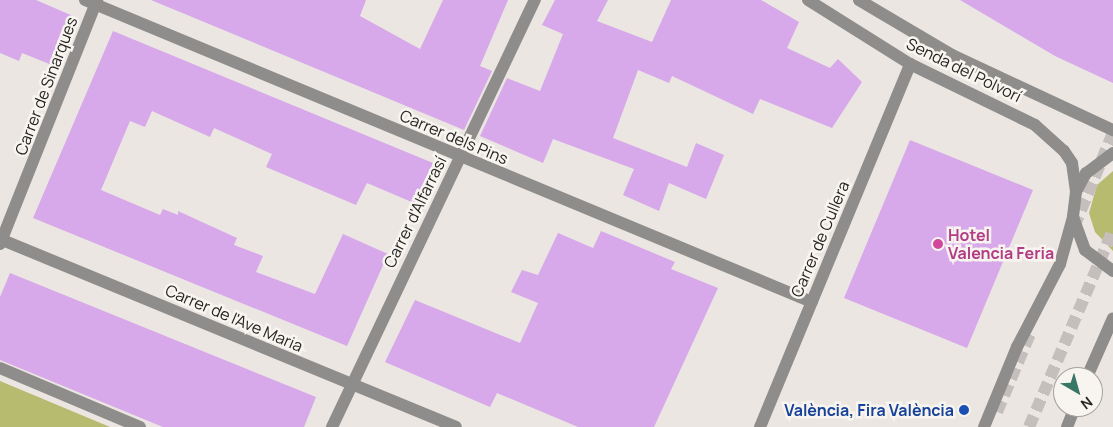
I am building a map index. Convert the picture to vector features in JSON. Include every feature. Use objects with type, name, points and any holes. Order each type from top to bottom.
[{"type":"street","name":"Carrer d'Alfarrasí","points":[[332,427],[350,384],[534,0]]},
{"type":"street","name":"Senda del Polvorí","points":[[808,0],[910,64],[1035,125],[1064,151],[1072,163],[1076,192]]},
{"type":"street","name":"Senda del Polvorí","points":[[859,0],[952,55],[1113,130]]},
{"type":"street","name":"Carrer dels Pins","points":[[92,1],[459,158],[812,302]]},
{"type":"street","name":"Carrer de Sinarques","points":[[1,241],[92,1]]},
{"type":"street","name":"Carrer de Cullera","points":[[760,427],[910,64]]},
{"type":"street","points":[[984,427],[1017,347],[1060,264],[1073,217],[1076,192],[1095,163],[1113,153]]},
{"type":"street","points":[[1073,217],[1085,250],[1113,270]]},
{"type":"street","name":"Carrer de l'Ave Maria","points":[[1,241],[456,427]]},
{"type":"street","points":[[1091,367],[1113,318]]},
{"type":"street","points":[[0,368],[140,427]]},
{"type":"green space","points":[[1113,171],[1113,251],[1095,232],[1089,213],[1097,185]]},
{"type":"green space","points":[[0,381],[110,427],[0,427]]},
{"type":"building","points":[[0,0],[36,0],[73,16],[52,65],[22,53],[19,61],[0,53]]},
{"type":"building","points":[[151,0],[366,0],[360,16],[420,49],[443,0],[508,0],[480,66],[492,71],[464,130]]},
{"type":"building","points":[[555,0],[608,0],[597,21],[652,42],[671,0],[761,0],[799,22],[787,48],[830,68],[838,59],[862,82],[832,128],[760,99],[753,114],[672,76],[669,83],[638,70],[613,138],[687,167],[696,143],[724,155],[706,199],[669,183],[659,211],[623,195],[634,169],[553,139],[543,163],[480,136],[507,78],[540,91],[563,34],[542,25]]},
{"type":"building","points":[[960,0],[1113,0],[1113,83],[1055,56]]},
{"type":"building","points":[[113,31],[433,163],[414,203],[367,183],[356,205],[266,167],[272,154],[214,128],[210,137],[152,111],[145,127],[130,121],[101,190],[160,215],[163,209],[178,215],[178,211],[237,238],[234,245],[263,256],[256,272],[315,294],[343,234],[388,254],[347,346],[33,218]]},
{"type":"building","name":"Hotel Valencia Feria","points":[[910,140],[1033,190],[967,348],[844,298]]},
{"type":"building","points":[[601,231],[675,262],[671,269],[718,288],[654,427],[578,427],[497,393],[490,407],[385,362],[415,300],[520,343],[538,303],[511,292],[522,270],[538,275],[558,233],[593,248]]},
{"type":"building","points":[[10,273],[316,397],[304,427],[163,427],[0,360],[0,297]]},
{"type":"tunnel","points":[[1074,227],[1113,133]]},
{"type":"tunnel","points":[[1029,427],[1113,230]]},
{"type":"tunnel","points":[[997,412],[1030,334]]},
{"type":"place","name":"Hotel Valencia Feria","points":[[938,244]]},
{"type":"place","name":"València, Fira València","points":[[964,410]]}]
